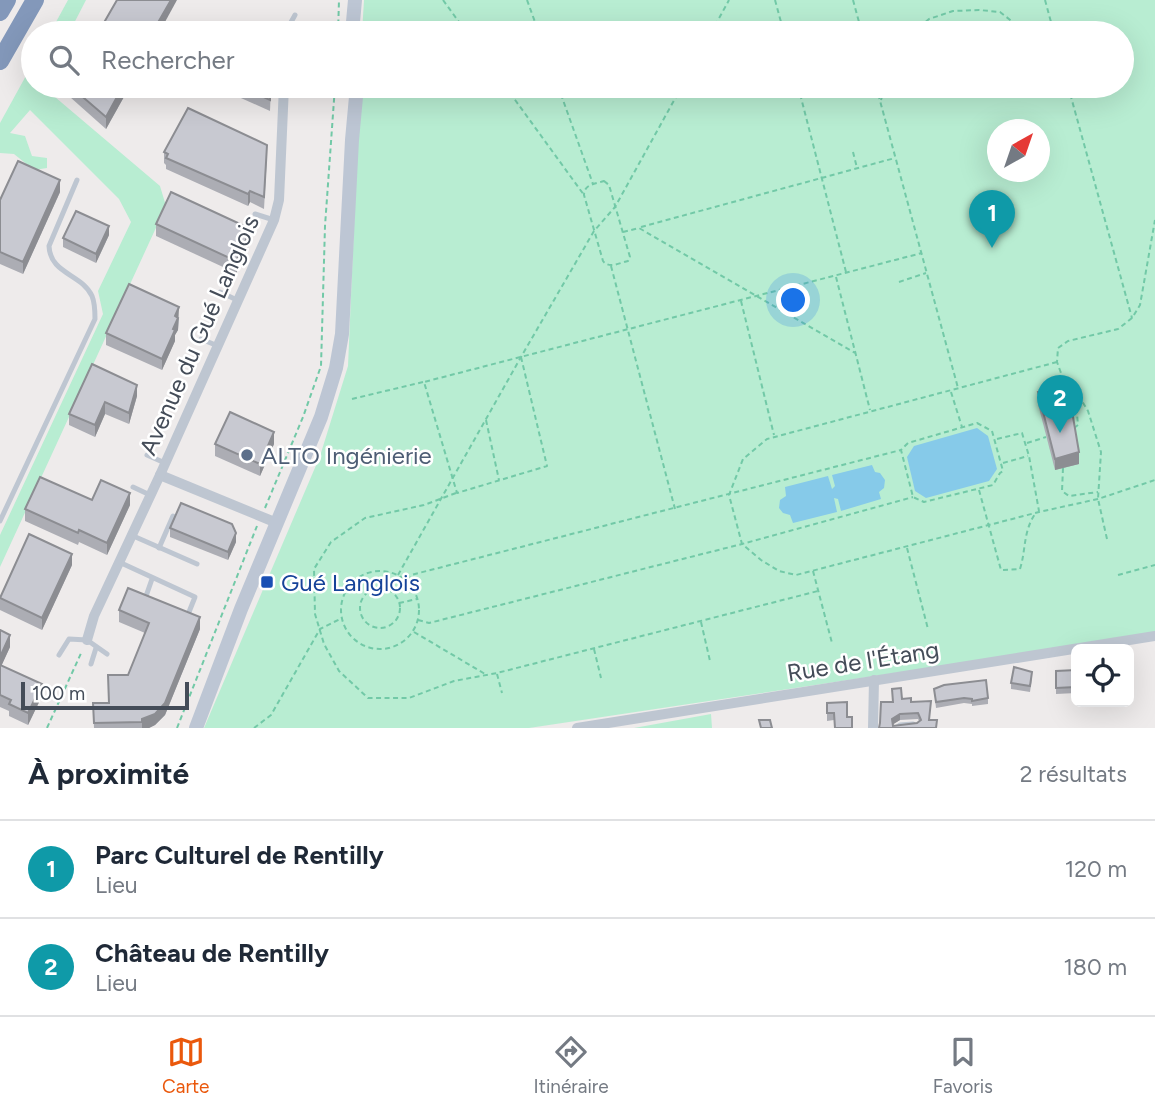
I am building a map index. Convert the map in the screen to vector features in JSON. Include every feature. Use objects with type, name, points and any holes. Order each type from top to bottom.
[{"type":"highway","points":[[0,12],[7,0]]},
{"type":"highway","points":[[23,21],[35,0]]},
{"type":"highway","points":[[0,61],[21,24]]},
{"type":"main road","points":[[354,21],[358,0]]},
{"type":"main road","points":[[358,0],[359,21]]},
{"type":"main road","points":[[350,98],[352,140]]},
{"type":"main road","points":[[196,728],[241,609],[321,417],[337,368],[342,334],[356,98]]},
{"type":"street","name":"Avenue du Gué Langlois","points":[[87,640],[94,616],[274,220],[279,200],[283,98]]},
{"type":"street","name":"Avenue du Gué Langlois","points":[[160,475],[277,523]]},
{"type":"street","name":"Rue de l'Étang","points":[[577,728],[1155,636]]},
{"type":"street","points":[[873,728],[874,680]]},
{"type":"lane","points":[[292,21],[295,15]]},
{"type":"lane","points":[[0,522],[95,319],[92,296],[84,285],[56,265],[50,255],[49,246],[77,180]]},
{"type":"lane","points":[[256,214],[274,220]]},
{"type":"lane","points":[[220,292],[239,301]]},
{"type":"lane","points":[[201,339],[218,346]]},
{"type":"lane","points":[[147,454],[165,463]]},
{"type":"lane","points":[[133,487],[150,495]]},
{"type":"lane","points":[[159,548],[173,516]]},
{"type":"lane","points":[[131,535],[197,564]]},
{"type":"lane","points":[[119,562],[195,597],[186,619]]},
{"type":"lane","points":[[143,602],[152,579]]},
{"type":"lane","points":[[59,654],[69,639],[87,640],[107,654]]},
{"type":"lane","points":[[91,664],[96,648]]},
{"type":"lane","points":[[896,728],[900,725],[916,724]]},
{"type":"path","points":[[338,21],[339,0]]},
{"type":"path","points":[[443,0],[458,21]]},
{"type":"path","points":[[527,0],[535,21]]},
{"type":"path","points":[[718,21],[729,0]]},
{"type":"path","points":[[775,0],[781,21]]},
{"type":"path","points":[[853,0],[859,21]]},
{"type":"path","points":[[1045,0],[1051,21]]},
{"type":"path","points":[[927,21],[953,11],[979,10],[1000,12],[1012,21]]},
{"type":"path","points":[[177,728],[303,417],[321,366],[325,226],[334,98]]},
{"type":"path","points":[[514,98],[584,195],[603,261],[611,266],[675,509]]},
{"type":"path","points":[[562,98],[594,184]]},
{"type":"path","points":[[398,575],[520,357],[594,231],[615,207],[675,98]]},
{"type":"path","points":[[800,98],[846,273]]},
{"type":"path","points":[[879,98],[958,389]]},
{"type":"path","points":[[1071,98],[1132,318]]},
{"type":"path","points":[[853,152],[858,168]]},
{"type":"path","points":[[623,232],[896,158]]},
{"type":"path","points":[[584,195],[586,188],[594,184],[604,181],[609,185],[630,257],[628,261],[611,266]]},
{"type":"path","points":[[1107,539],[1098,499],[1101,452],[1082,401],[1064,380],[1057,362],[1058,348],[1068,341],[1118,329],[1132,318],[1140,305],[1155,220]]},
{"type":"path","points":[[639,228],[855,353]]},
{"type":"path","points":[[352,399],[922,253]]},
{"type":"path","points":[[899,282],[927,273]]},
{"type":"path","points":[[835,276],[871,412]]},
{"type":"path","points":[[740,300],[774,437]]},
{"type":"path","points":[[520,357],[547,466],[441,499],[365,518],[331,542],[314,569],[315,614],[324,644],[339,671],[368,698],[409,698],[454,681],[497,673],[818,591]]},
{"type":"path","points":[[1057,362],[767,439],[743,459],[729,495],[742,544],[779,571],[796,575],[1098,499],[1155,480]]},
{"type":"path","points":[[424,382],[457,493]]},
{"type":"path","points":[[950,391],[962,428]]},
{"type":"path","points":[[1074,428],[1079,425],[1076,403],[1082,401]]},
{"type":"path","points":[[486,419],[499,481]]},
{"type":"path","points":[[406,579],[411,575],[901,450],[908,443],[977,423],[992,431],[996,440],[1003,471],[993,485],[925,502],[913,497],[742,544],[429,623],[418,620]]},
{"type":"path","points":[[996,440],[1022,433],[1040,512]]},
{"type":"path","points":[[1026,444],[1046,437]]},
{"type":"path","points":[[901,450],[913,497]]},
{"type":"path","points":[[1001,463],[1029,456]]},
{"type":"path","points":[[1063,468],[1062,491],[1069,496],[1099,492]]},
{"type":"path","points":[[979,489],[1001,570],[1020,569],[1028,524],[1035,513]]},
{"type":"path","points":[[906,547],[928,629]]},
{"type":"path","points":[[1118,575],[1155,565]]},
{"type":"path","points":[[382,570],[398,575],[406,579],[418,598],[418,620],[413,631],[406,640],[385,649],[360,643],[351,635],[343,617],[343,598],[348,587],[369,572],[382,570]]},
{"type":"path","points":[[813,571],[832,643]]},
{"type":"path","points":[[378,587],[391,590],[399,603],[396,620],[386,627],[379,628],[366,623],[360,612],[361,598],[371,589],[378,587]]},
{"type":"path","points":[[399,603],[418,598]]},
{"type":"path","points":[[254,728],[271,715],[320,629],[343,617]]},
{"type":"path","points":[[700,621],[710,661]]},
{"type":"path","points":[[413,631],[486,675]]},
{"type":"path","points":[[47,728],[87,640]]},
{"type":"path","points":[[594,648],[601,678]]},
{"type":"path","points":[[497,673],[502,693]]},
{"type":"green space","points":[[68,0],[86,0],[75,21],[57,21]]},
{"type":"green space","points":[[364,0],[1155,0],[1155,634],[1071,644],[1071,647],[529,728],[204,728],[320,456],[348,366],[359,98],[1134,98],[1134,21],[363,21]]},
{"type":"green space","points":[[21,85],[21,98],[56,98],[160,186],[166,206],[0,567],[0,535],[103,314],[98,291],[131,222],[119,199],[30,110],[10,133],[25,136],[32,156],[47,158],[47,168],[34,170],[14,154],[0,153],[0,123]]},
{"type":"green space","points":[[711,714],[712,728],[634,728]]},
{"type":"water","points":[[977,428],[988,436],[997,469],[989,481],[926,498],[915,491],[907,457],[914,446]]},
{"type":"water","points":[[872,465],[875,472],[880,473],[885,480],[884,488],[879,492],[881,499],[841,511],[838,499],[834,498],[837,512],[793,523],[790,515],[779,508],[780,500],[786,496],[785,487],[828,476],[832,489],[835,486],[832,475]]},
{"type":"building","points":[[117,0],[171,0],[159,21],[105,21]]},
{"type":"building","points":[[84,98],[116,98],[106,117]]},
{"type":"building","points":[[188,108],[267,145],[264,197],[250,191],[248,194],[166,158],[168,154],[164,152]]},
{"type":"building","points":[[18,161],[60,180],[23,262],[0,252],[0,200]]},
{"type":"building","points":[[171,192],[251,229],[236,261],[156,224]]},
{"type":"building","points":[[76,211],[109,226],[96,254],[63,238]]},
{"type":"building","points":[[129,284],[179,307],[175,316],[178,318],[173,329],[175,330],[162,359],[106,333]]},
{"type":"building","points":[[92,364],[137,385],[129,413],[105,402],[95,425],[69,414]]},
{"type":"building","points":[[1062,386],[1070,412],[1072,411],[1079,452],[1055,459],[1038,392]]},
{"type":"building","points":[[230,412],[274,432],[260,464],[215,444]]},
{"type":"building","points":[[40,477],[92,500],[101,480],[130,493],[107,543],[25,509]]},
{"type":"building","points":[[181,503],[232,524],[236,533],[228,552],[170,528]]},
{"type":"building","points":[[29,534],[72,554],[42,618],[0,598]]},
{"type":"building","points":[[128,588],[200,617],[165,703],[155,714],[142,719],[142,722],[94,723],[93,703],[109,703],[108,675],[128,675],[149,623],[119,610]]},
{"type":"building","points":[[0,630],[10,635],[0,657]]},
{"type":"building","points":[[0,665],[42,684],[28,713],[9,704],[11,700],[0,695]]},
{"type":"building","points":[[1014,667],[1032,672],[1030,686],[1011,683]]},
{"type":"building","points":[[1071,670],[1071,687],[1056,688],[1056,671]]},
{"type":"building","points":[[986,680],[988,698],[936,702],[934,689],[944,685]]},
{"type":"building","points":[[901,688],[902,699],[911,698],[911,702],[931,701],[929,720],[937,720],[936,728],[879,728],[881,702],[893,702],[892,689]],"holes":[[[918,713],[921,720],[893,726],[892,719],[900,714]]]},
{"type":"building","points":[[847,702],[847,717],[852,717],[852,728],[835,728],[834,713],[827,713],[827,703]]},
{"type":"building","points":[[759,720],[770,720],[772,728],[761,728]]},
{"type":"place","name":"Parc Culturel de Rentilly","points":[[992,248]]},
{"type":"place","name":"Château de Rentilly","points":[[1060,433]]},
{"type":"place","name":"ALTO Ingénierie","points":[[247,455]]},
{"type":"place","name":"Gué Langlois","points":[[267,582]]}]
